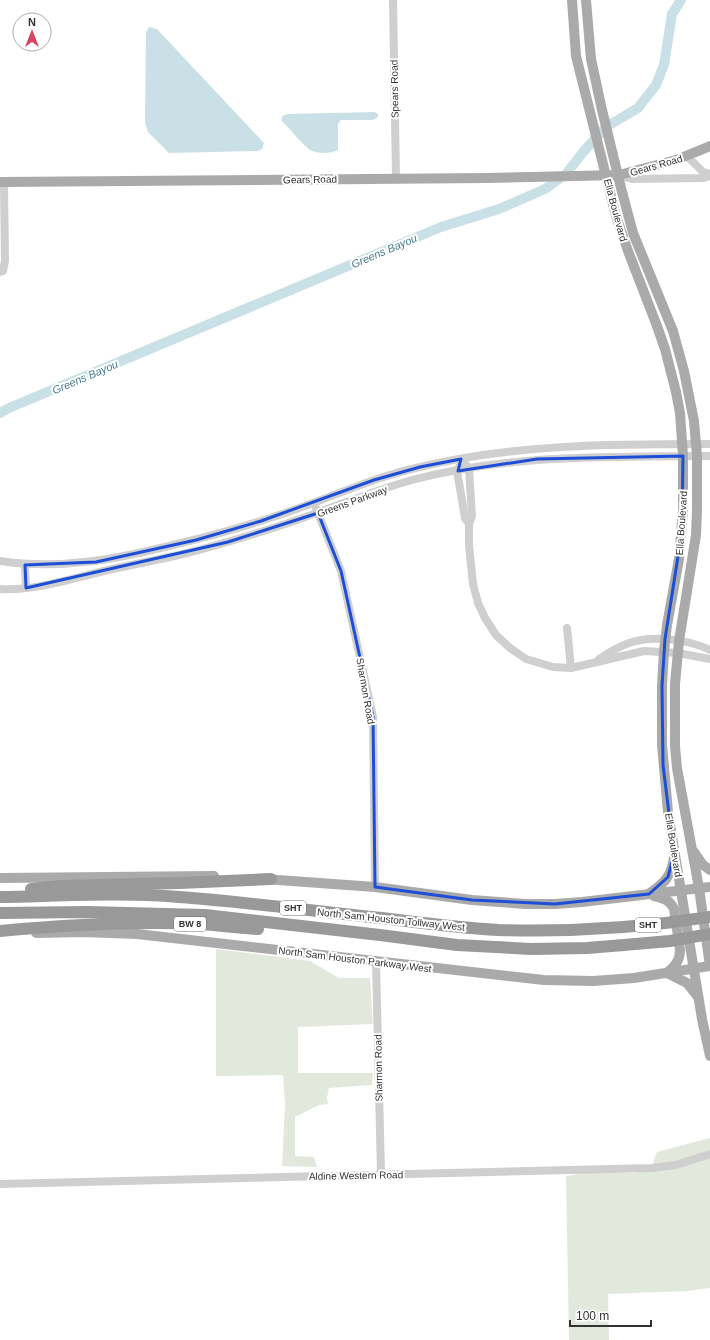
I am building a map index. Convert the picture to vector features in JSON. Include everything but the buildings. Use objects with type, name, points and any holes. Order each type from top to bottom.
[{"type":"highway","points":[[0,891],[61,886],[179,884],[271,879]]},
{"type":"highway","name":"North Sam Houston Tollway West","points":[[0,896],[135,895],[177,897],[259,904],[459,927],[538,931],[585,930],[672,923],[710,917]]},
{"type":"highway","name":"North Sam Houston Tollway West","points":[[0,913],[87,912],[205,915],[380,934]]},
{"type":"highway","name":"BW 8","points":[[0,933],[65,926],[197,924],[264,930],[380,934],[457,945],[531,949],[587,948],[670,940],[710,934]]},
{"type":"main road","name":"Ella Boulevard","points":[[572,0],[576,56],[602,158],[623,237],[649,305],[672,373],[680,413],[683,456],[683,510],[679,559],[667,625],[664,652],[662,686],[662,745],[667,802],[673,842],[703,1027],[710,1056]]},
{"type":"main road","name":"Ella Boulevard","points":[[586,0],[591,59],[602,110],[633,233],[673,331],[684,371],[694,421],[697,456],[697,510],[692,560],[679,641],[675,684],[675,746],[677,768],[699,888],[710,966]]},
{"type":"main road","points":[[686,156],[710,146]]},
{"type":"main road","name":"Gears Road","points":[[2,182],[619,175],[686,156]]},
{"type":"main road","points":[[623,237],[633,233]]},
{"type":"main road","points":[[649,305],[661,300]]},
{"type":"main road","points":[[672,373],[684,371]]},
{"type":"main road","points":[[679,559],[692,560]]},
{"type":"main road","points":[[662,745],[675,746]]},
{"type":"main road","points":[[667,802],[683,800]]},
{"type":"main road","points":[[648,894],[662,884],[668,877],[674,854],[673,842]]},
{"type":"main road","points":[[692,849],[703,865],[710,870]]},
{"type":"main road","points":[[0,878],[225,876],[375,887],[472,900],[526,904],[562,903],[710,887]]},
{"type":"main road","points":[[648,894],[664,898],[671,902],[674,908],[680,957],[677,964],[667,973],[686,983],[699,998]]},
{"type":"main road","name":"North Sam Houston Parkway West","points":[[0,933],[83,932],[137,934],[544,980],[593,981],[636,978],[710,966]]},
{"type":"street","name":"Spears Road","points":[[393,0],[396,178]]},
{"type":"street","name":"Gears Road","points":[[686,156],[702,172],[710,175]]},
{"type":"street","name":"Gears Road","points":[[619,175],[632,179],[704,178],[710,175]]},
{"type":"street","points":[[0,272],[3,271],[5,261],[2,182]]},
{"type":"street","name":"Greens Parkway","points":[[0,561],[25,565],[54,565],[90,562],[131,555],[225,532],[261,521],[313,503],[355,486],[390,475],[420,466],[461,458],[550,447],[710,444]]},
{"type":"street","points":[[610,446],[610,456]]},
{"type":"street","name":"Greens Parkway","points":[[0,589],[11,590],[47,585],[180,555],[235,540],[318,513],[417,478],[537,459],[610,456],[710,456]]},
{"type":"street","points":[[461,458],[469,469],[472,516],[469,524],[469,545],[473,584],[478,604],[485,618],[496,634],[510,648],[526,659],[553,667],[571,668],[644,651],[678,653],[710,659]]},
{"type":"street","points":[[461,458],[458,471],[465,518],[469,524]]},
{"type":"street","points":[[390,475],[394,485]]},
{"type":"street","name":"Sharmon Road","points":[[313,503],[341,571],[373,717],[375,887]]},
{"type":"street","points":[[25,565],[26,588]]},
{"type":"street","points":[[567,628],[571,668]]},
{"type":"street","points":[[595,662],[620,647],[642,640],[679,641],[694,644],[710,650]]},
{"type":"street","name":"Sharmon Road","points":[[376,962],[381,1174]]},
{"type":"street","name":"Aldine Western Road","points":[[0,1184],[652,1168],[676,1165],[710,1154]]},
{"type":"highlighted area","points":[[683,456],[682,531],[665,639],[662,686],[663,765],[674,854],[668,877],[649,894],[555,904],[472,900],[375,887],[373,717],[341,571],[318,513],[228,542],[26,588],[25,565],[96,562],[196,540],[261,521],[374,480],[420,467],[461,459],[458,471],[537,459]]},
{"type":"shaded area","points":[[216,949],[310,961],[339,978],[370,978],[373,1024],[298,1027],[298,1073],[373,1073],[372,1085],[329,1088],[327,1098],[328,1104],[319,1105],[295,1117],[295,1156],[314,1157],[317,1167],[282,1166],[285,1103],[283,1075],[216,1076]]},
{"type":"shaded area","points":[[710,1138],[710,1288],[688,1291],[608,1294],[609,1340],[569,1340],[566,1176],[598,1171],[634,1173],[651,1168],[657,1152]]},
{"type":"water","points":[[149,27],[157,29],[264,143],[262,149],[258,151],[169,153],[148,132],[145,123],[146,32]]},
{"type":"water","points":[[375,112],[378,114],[378,117],[373,120],[341,120],[338,124],[338,150],[328,153],[320,153],[310,150],[282,121],[282,116],[287,114]]},
{"type":"waterway","name":"Greens Bayou","points":[[0,413],[441,227],[499,209],[545,189],[566,174],[606,127],[638,108],[656,85],[664,65],[672,14],[681,0]]}]
